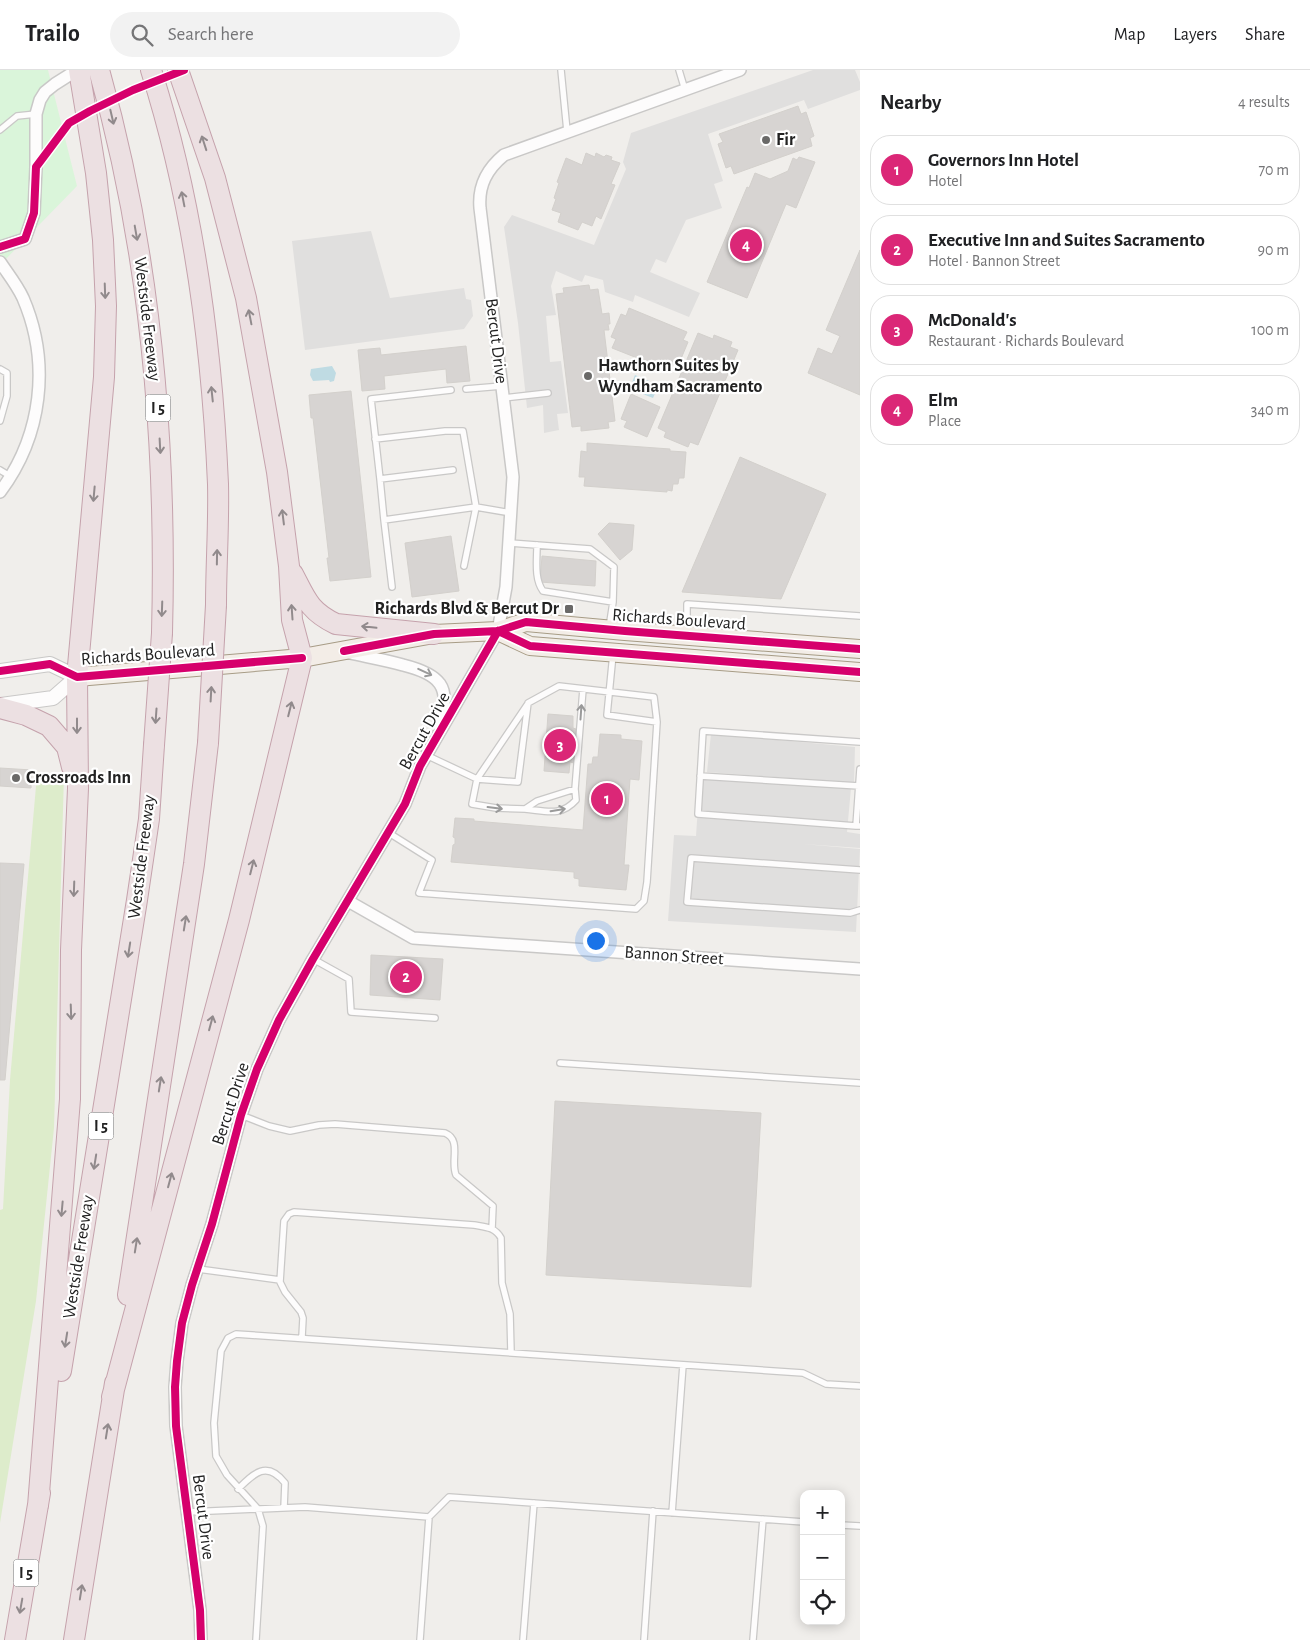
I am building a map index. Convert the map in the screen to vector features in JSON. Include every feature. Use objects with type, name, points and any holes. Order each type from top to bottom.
[{"type":"highway","points":[[38,1506],[70,1099],[71,950],[78,788],[77,678],[104,377],[106,306],[103,240],[96,172],[78,70]]},
{"type":"highway","name":"Westside Freeway","points":[[14,1640],[38,1506],[149,819],[162,633],[163,490],[159,421],[149,321],[127,185],[99,70]]},
{"type":"highway","points":[[74,1640],[194,864],[208,743],[216,605],[218,486],[213,406],[202,308],[178,172],[160,98],[151,70]]},
{"type":"highway","points":[[112,1396],[238,920],[302,658],[292,620],[289,566],[277,472],[246,298],[215,178],[178,70]]},
{"type":"highway","points":[[289,566],[313,610],[336,624],[434,634]]},
{"type":"highway","points":[[0,706],[49,726],[67,747],[78,788]]},
{"type":"main road","name":"Richards Boulevard","points":[[77,678],[302,658],[434,634],[498,631],[526,622],[609,630],[860,648]]},
{"type":"main road","name":"Richards Boulevard","points":[[498,631],[530,646],[860,672]]},
{"type":"street","points":[[0,247],[13,243],[19,232],[29,227],[34,213],[36,114],[40,100],[45,92],[78,70]]},
{"type":"street","name":"Bercut Drive","points":[[201,1640],[200,1610],[176,1426],[175,1387],[182,1323],[212,1224],[241,1115],[269,1040],[313,959],[389,833],[405,804],[420,766],[498,631],[506,587],[513,477],[480,208],[481,188],[489,169],[504,155],[740,70]]},
{"type":"street","points":[[0,262],[22,296],[31,320],[38,361],[38,397],[33,428],[22,456],[5,473],[0,492]]},
{"type":"street","points":[[344,651],[422,669],[438,681],[445,702],[433,743]]},
{"type":"street","name":"Richards Boulevard","points":[[0,671],[50,664],[77,678],[53,698],[0,706]]},
{"type":"street","name":"Bannon Street","points":[[348,901],[413,938],[860,969]]},
{"type":"lane","points":[[561,70],[567,131]]},
{"type":"lane","points":[[678,70],[685,90]]},
{"type":"lane","points":[[0,130],[17,116],[36,114]]},
{"type":"lane","points":[[0,369],[7,373],[7,396],[0,421]]},
{"type":"lane","points":[[466,390],[502,386]]},
{"type":"lane","points":[[392,587],[371,400],[451,390]]},
{"type":"lane","points":[[504,398],[548,393]]},
{"type":"lane","points":[[376,439],[445,431],[463,431],[476,508],[464,566]]},
{"type":"lane","points":[[380,479],[453,470]]},
{"type":"lane","points":[[384,520],[476,508],[512,514]]},
{"type":"lane","points":[[510,543],[590,550],[614,567],[613,602],[609,630]]},
{"type":"lane","points":[[537,545],[537,573],[539,586],[543,591],[613,602]]},
{"type":"lane","points":[[687,636],[687,604],[860,616]]},
{"type":"lane","points":[[613,654],[607,716],[657,722]]},
{"type":"lane","points":[[389,833],[432,860],[419,893],[636,909],[644,901],[647,882],[657,722],[654,697],[583,688],[558,686],[528,704],[477,779],[472,804],[496,808],[560,812],[576,800],[575,789],[583,688]]},
{"type":"lane","points":[[426,755],[477,779],[518,782],[528,704]]},
{"type":"lane","points":[[860,742],[703,731],[698,814],[858,826],[860,769]]},
{"type":"lane","points":[[700,776],[859,786]]},
{"type":"lane","points":[[525,810],[537,801],[575,789]]},
{"type":"lane","points":[[860,870],[691,858],[687,902],[850,913],[860,910]]},
{"type":"lane","points":[[313,959],[349,979],[351,1012],[435,1018]]},
{"type":"lane","points":[[560,1062],[860,1083]]},
{"type":"lane","points":[[241,1115],[290,1132],[319,1125],[335,1124],[451,1135],[454,1140],[453,1170],[456,1175],[493,1206],[492,1229]]},
{"type":"lane","points":[[302,1338],[303,1318],[301,1312],[285,1292],[280,1280],[284,1221],[289,1214],[294,1212],[474,1224],[498,1232],[500,1238],[502,1283],[510,1314],[511,1352]]},
{"type":"lane","points":[[198,1269],[280,1280]]},
{"type":"lane","points":[[256,1640],[263,1526],[258,1509],[238,1489],[216,1456],[214,1423],[221,1350],[228,1338],[236,1334],[803,1373],[826,1384],[860,1386]]},
{"type":"lane","points":[[672,1513],[683,1365]]},
{"type":"lane","points":[[238,1489],[254,1473],[267,1470],[277,1474],[285,1482],[284,1508]]},
{"type":"lane","points":[[420,1640],[429,1517],[449,1497],[800,1522]]},
{"type":"lane","points":[[523,1640],[534,1502]]},
{"type":"lane","points":[[187,1512],[305,1507],[429,1517]]},
{"type":"lane","points":[[644,1640],[653,1511]]},
{"type":"lane","points":[[753,1640],[763,1519]]},
{"type":"lane","points":[[845,1525],[860,1526]]},
{"type":"green space","points":[[0,70],[48,70],[77,186],[0,265]]},
{"type":"green space","points":[[37,775],[64,775],[54,1128],[36,1301],[0,1523],[0,1210],[3,1209],[10,1080]]},
{"type":"shaded area","points":[[813,70],[855,70],[860,82],[860,90],[808,109],[804,100],[708,134],[723,181],[714,184],[722,208],[686,220],[666,263],[656,259],[650,272],[700,293],[689,317],[635,295],[633,302],[605,292],[603,280],[585,275],[582,282],[556,271],[551,286],[556,315],[546,316],[550,362],[561,361],[568,413],[557,414],[559,430],[544,433],[543,405],[527,408],[518,323],[504,227],[512,215],[594,245],[626,169],[623,162],[631,133]]},
{"type":"shaded area","points":[[371,231],[390,298],[464,288],[466,299],[471,300],[473,316],[464,329],[305,350],[292,241]]},
{"type":"shaded area","points":[[711,734],[855,747],[854,783],[707,772]]},
{"type":"shaded area","points":[[700,776],[851,788],[847,832],[860,834],[860,848],[803,844],[860,849],[856,932],[668,921],[674,835],[696,836]]},
{"type":"water","points":[[332,366],[336,373],[334,381],[313,381],[310,375],[311,369]]},
{"type":"water","points":[[635,375],[649,381],[650,386],[657,389],[653,398],[640,393],[638,388],[631,385]]},
{"type":"building","name":"Fir","points":[[798,106],[801,114],[806,112],[814,136],[810,138],[812,146],[734,174],[731,166],[726,168],[718,144],[723,142],[719,134]]},
{"type":"building","points":[[586,153],[595,157],[596,153],[604,157],[606,155],[612,157],[611,160],[620,163],[611,184],[615,185],[601,219],[596,216],[592,226],[582,222],[578,230],[558,222],[561,213],[552,210],[559,183],[557,182],[566,158],[582,165]]},
{"type":"building","points":[[799,157],[815,162],[796,208],[786,204],[747,298],[707,282],[747,187],[749,188],[755,173],[770,179],[788,171],[793,158],[797,160]]},
{"type":"building","points":[[860,250],[860,395],[808,373],[818,348],[832,354],[840,336],[826,330]]},
{"type":"building","name":"Hawthorn Suites by Wyndham Sacramento","points":[[589,285],[590,290],[598,289],[602,314],[609,313],[609,330],[604,330],[615,421],[608,422],[609,428],[581,431],[581,426],[572,427],[556,294],[564,293],[563,288]]},
{"type":"building","name":"Hawthorn Suites by Wyndham Sacramento","points":[[629,308],[687,332],[683,340],[688,342],[678,366],[673,364],[670,371],[612,348],[616,339],[611,337],[621,314],[626,316]]},
{"type":"building","name":"Hawthorn Suites by Wyndham Sacramento","points":[[698,333],[713,339],[714,335],[732,342],[730,347],[738,350],[698,445],[690,442],[688,447],[664,437],[666,432],[658,428]]},
{"type":"building","points":[[466,346],[470,381],[447,383],[446,369],[384,376],[385,389],[362,391],[358,350],[380,348],[381,355]]},
{"type":"building","points":[[351,391],[371,577],[330,581],[327,558],[329,558],[309,395]]},
{"type":"building","name":"Hawthorn Suites by Wyndham Sacramento","points":[[631,394],[660,407],[647,437],[624,427],[627,421],[621,419]]},
{"type":"building","name":"Hawthorn Suites by Wyndham Sacramento","points":[[587,443],[670,449],[670,451],[686,452],[684,478],[679,478],[678,484],[673,484],[672,491],[667,490],[667,492],[584,486],[585,477],[579,477],[581,451],[587,452]]},
{"type":"building","points":[[740,457],[826,494],[781,599],[682,592]]},
{"type":"building","points":[[609,523],[634,525],[632,550],[620,560],[598,534]]},
{"type":"building","points":[[451,536],[459,591],[412,597],[405,543]]},
{"type":"building","points":[[542,556],[596,561],[595,586],[540,582]]},
{"type":"building","points":[[548,714],[573,716],[573,728],[576,729],[574,763],[570,762],[569,773],[544,771]]},
{"type":"building","points":[[600,734],[621,735],[621,739],[642,741],[639,780],[630,779],[624,865],[629,865],[626,890],[579,886],[579,879],[574,878],[574,872],[451,862],[453,845],[455,844],[455,838],[453,837],[455,818],[583,830],[588,764],[592,764],[593,757],[598,757]]},
{"type":"building","name":"Crossroads Inn","points":[[0,768],[32,770],[31,788],[0,786]]},
{"type":"building","points":[[0,863],[24,864],[5,1080],[0,1080]]},
{"type":"building","points":[[371,955],[443,959],[440,1000],[370,995]]},
{"type":"building","points":[[555,1101],[761,1113],[751,1287],[546,1275]]},
{"type":"cycle path","points":[[0,247],[25,239],[34,213],[36,167],[69,123],[133,90],[184,70]]},
{"type":"cycle path","points":[[344,651],[434,634],[498,631],[526,622],[860,649]]},
{"type":"cycle path","points":[[498,631],[530,646],[860,672]]},
{"type":"cycle path","points":[[201,1640],[200,1610],[176,1426],[175,1387],[182,1323],[212,1224],[241,1115],[257,1069],[279,1020],[405,804],[420,766],[498,631]]},
{"type":"cycle path","points":[[0,671],[50,664],[77,677],[302,658]]},
{"type":"place","name":"Fir","points":[[766,140]]},
{"type":"place","name":"Elm","points":[[746,245]]},
{"type":"place","name":"Hawthorn Suites by Wyndham Sacramento","points":[[588,376]]},
{"type":"place","name":"Richards Blvd & Bercut Dr","points":[[569,609]]},
{"type":"place","name":"McDonald's","points":[[560,745]]},
{"type":"place","name":"Crossroads Inn","points":[[16,778]]},
{"type":"place","name":"Governors Inn Hotel","points":[[607,799]]},
{"type":"place","name":"Executive Inn and Suites Sacramento","points":[[406,977]]}]
